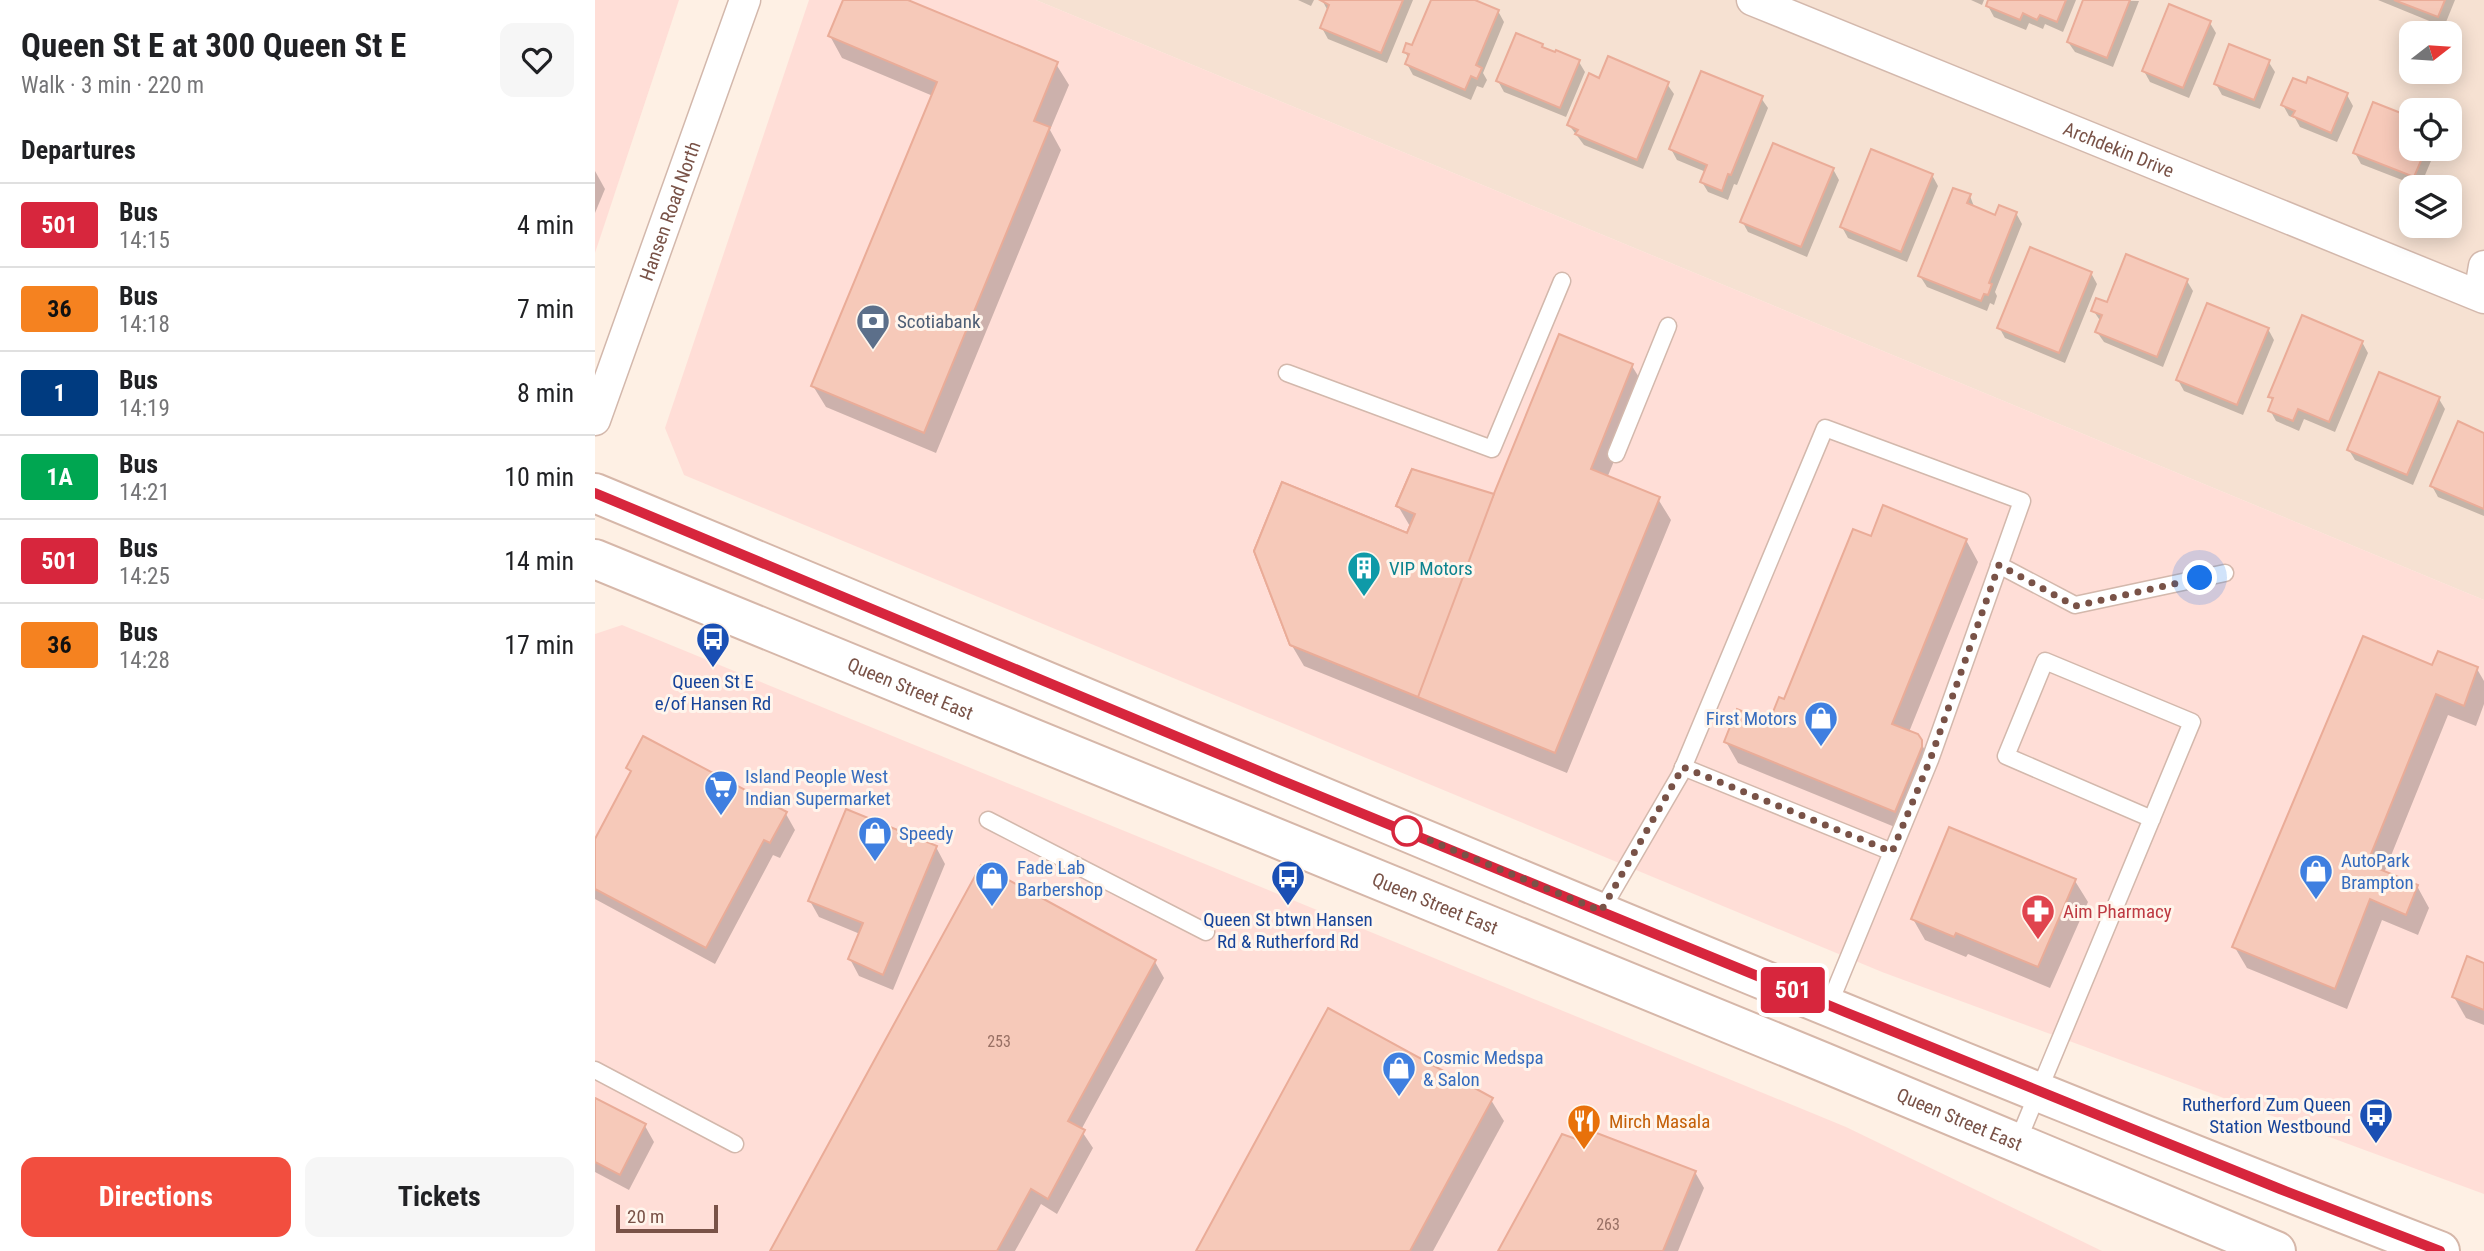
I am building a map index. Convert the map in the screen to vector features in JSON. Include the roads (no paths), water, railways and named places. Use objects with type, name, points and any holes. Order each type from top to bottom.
[{"type":"main road","points":[[595,493],[1271,776],[2039,1091],[2440,1251]]},
{"type":"main road","name":"Queen Street East","points":[[595,559],[2276,1251]]},
{"type":"street","name":"Hansen Road North","points":[[595,420],[744,0]]},
{"type":"street","name":"Archdekin Drive","points":[[1752,0],[2481,296]]},
{"type":"street","points":[[2481,296],[2484,266]]},
{"type":"lane","points":[[1287,373],[1492,449],[1562,281]]},
{"type":"lane","points":[[1616,454],[1668,326]]},
{"type":"lane","points":[[1601,911],[1683,767],[1825,428],[2022,501],[1930,760],[1829,1005]]},
{"type":"lane","points":[[1999,565],[2075,606],[2225,573]]},
{"type":"lane","points":[[2017,1143],[2153,819],[2192,722],[2045,661],[2006,756],[2153,819]]},
{"type":"lane","points":[[1683,767],[1892,852]]},
{"type":"lane","points":[[988,820],[1206,932]]},
{"type":"lane","points":[[595,1070],[735,1144]]},
{"type":"place","name":"Scotiabank","points":[[873,351]]},
{"type":"place","name":"VIP Motors","points":[[1364,598]]},
{"type":"place","name":"Queen St E e/of Hansen Rd","points":[[713,669]]},
{"type":"place","name":"First Motors","points":[[1821,748]]},
{"type":"place","name":"Island People West Indian Supermarket","points":[[721,817]]},
{"type":"place","name":"Speedy","points":[[875,863]]},
{"type":"place","name":"AutoPark Brampton","points":[[2316,901]]},
{"type":"place","name":"Queen St btwn Hansen Rd & Rutherford Rd","points":[[1288,907]]},
{"type":"place","name":"Fade Lab Barbershop","points":[[992,908]]},
{"type":"place","name":"Aim Pharmacy","points":[[2038,941]]},
{"type":"place","name":"Cosmic Medspa & Salon","points":[[1399,1098]]},
{"type":"place","name":"Rutherford Zum Queen Station Westbound","points":[[2376,1145]]},
{"type":"place","name":"Mirch Masala","points":[[1584,1151]]}]
